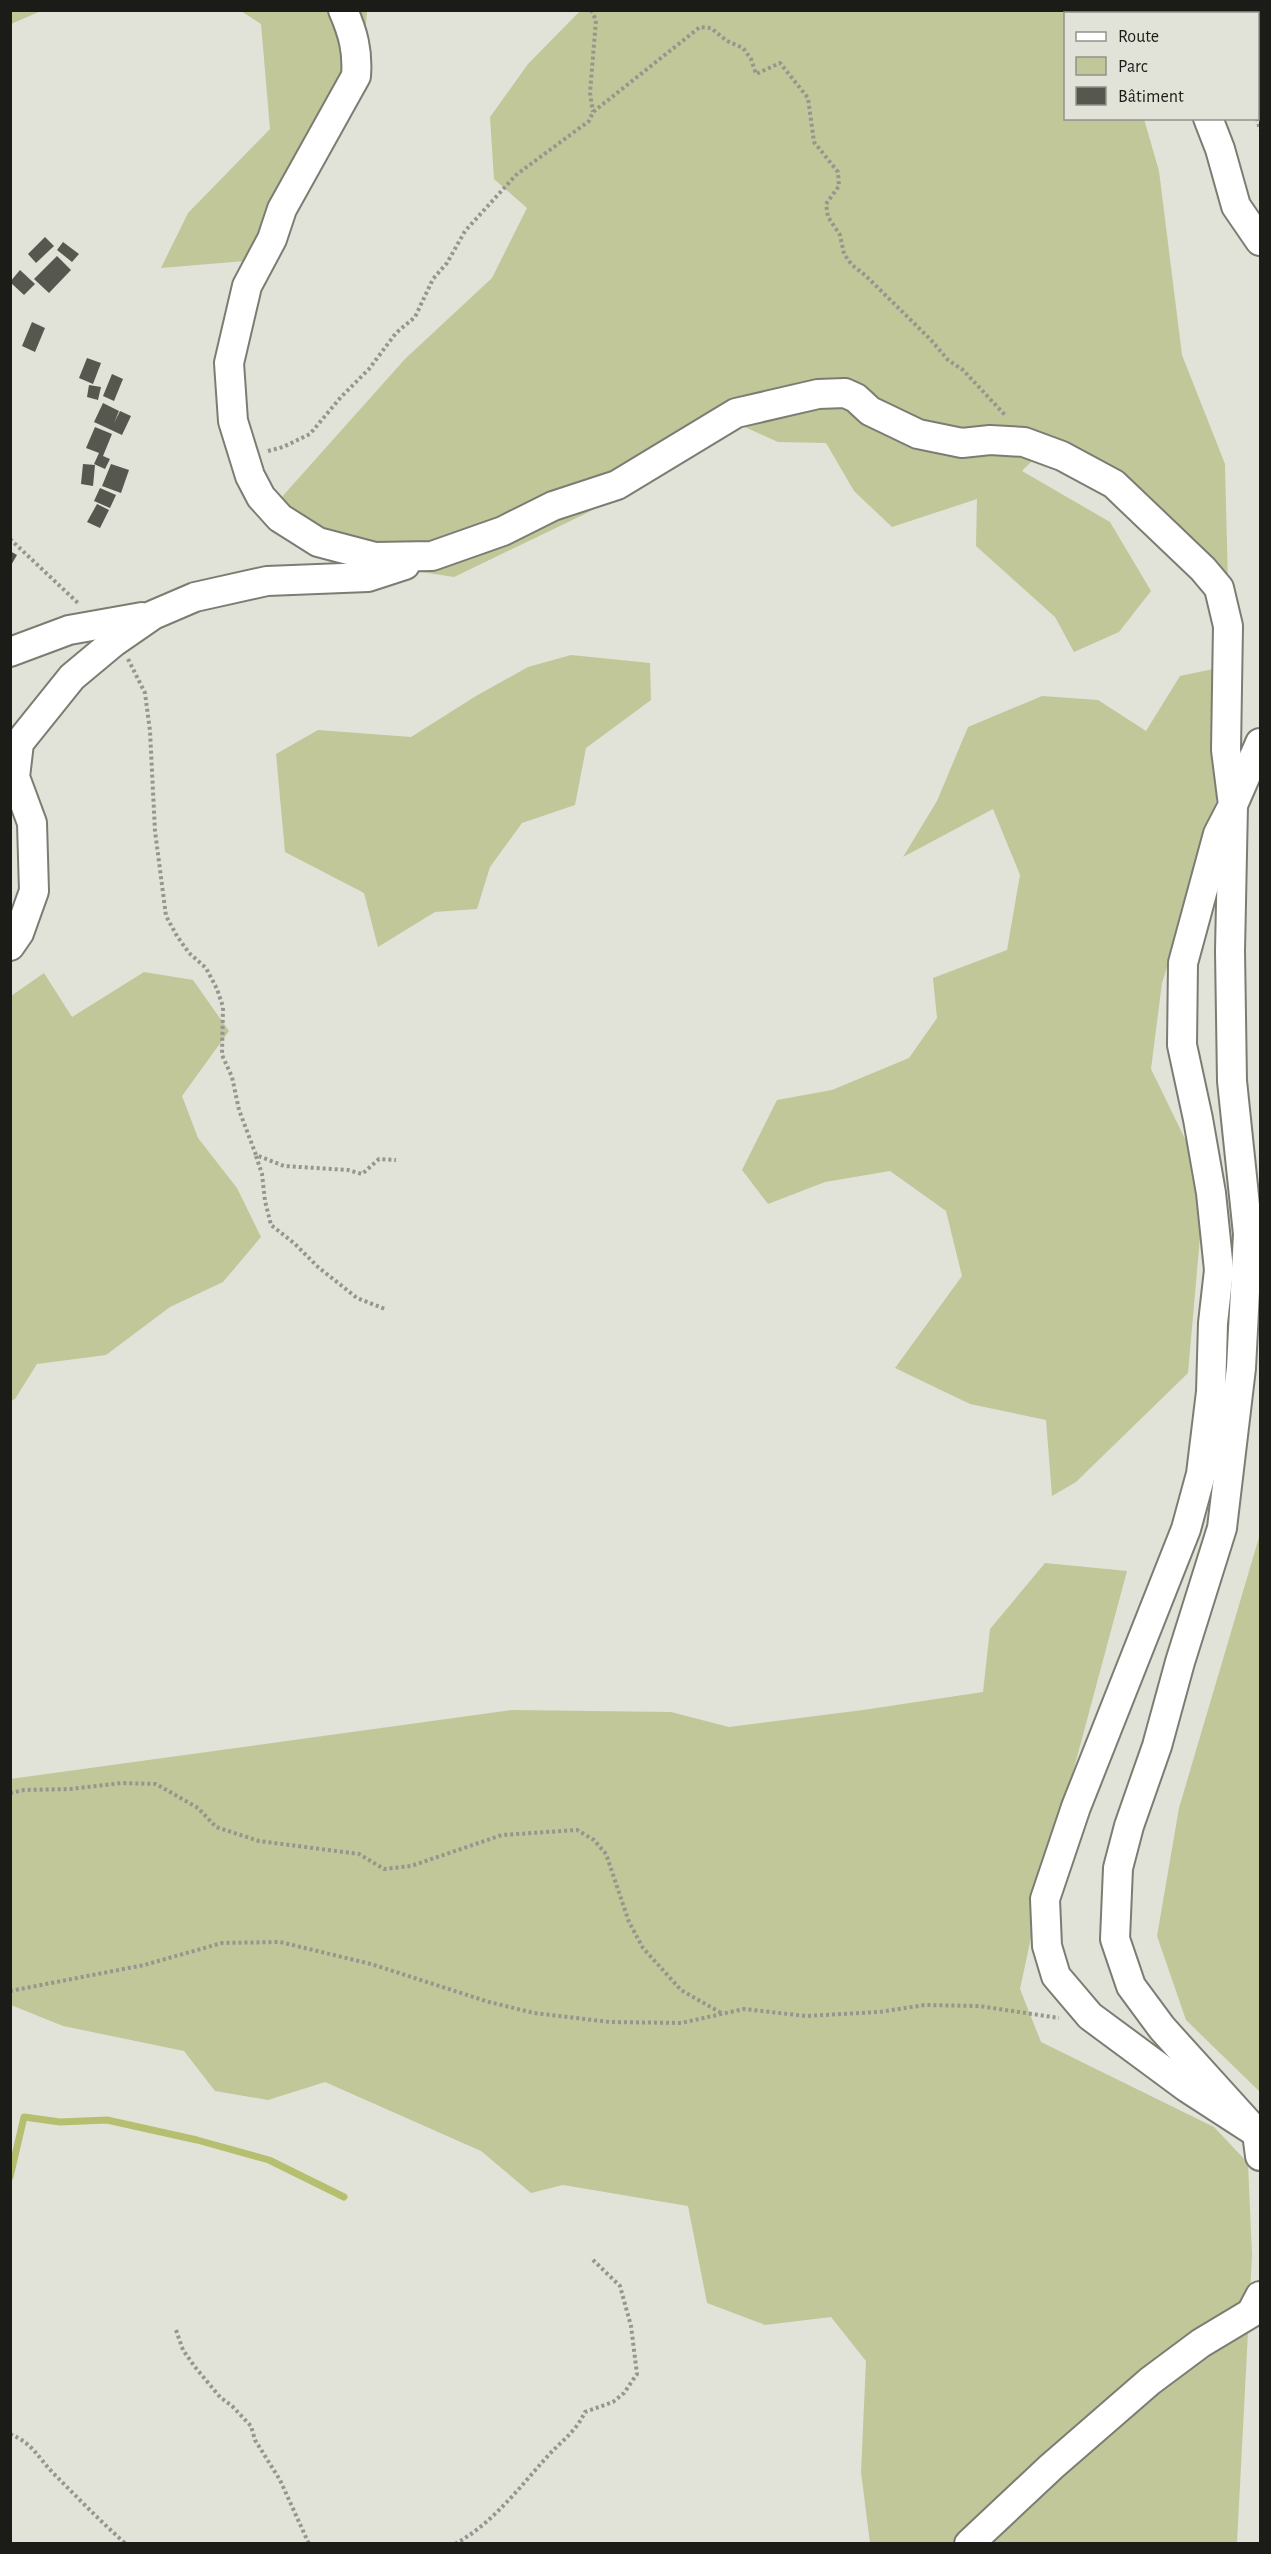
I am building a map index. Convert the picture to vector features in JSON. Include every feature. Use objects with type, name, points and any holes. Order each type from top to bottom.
[{"type":"street","points":[[343,10],[358,54],[356,76],[282,209],[272,240],[247,286],[229,363],[233,421],[246,464],[261,497],[280,518],[318,542],[375,557],[432,556]]},
{"type":"street","points":[[1209,120],[1220,149],[1236,206],[1260,241]]},
{"type":"street","points":[[10,652],[69,630],[109,633],[195,597],[224,589],[267,581],[368,577],[503,531],[553,506],[617,485],[736,413],[818,394],[845,393],[856,398],[870,411],[899,426],[945,441],[1024,442],[1062,456],[1114,484],[1203,569],[1219,588],[1228,626],[1226,750],[1233,805],[1230,951],[1232,1081],[1248,1234],[1241,1368],[1222,1528],[1180,1662],[1157,1746],[1123,1847],[1118,1868],[1115,1939],[1131,1986],[1162,2028],[1259,2145]]},
{"type":"street","points":[[10,946],[19,933],[34,891],[32,823],[15,777],[19,743],[109,633]]},
{"type":"street","points":[[1259,2145],[1186,2087],[1090,2016],[1056,1976],[1047,1946],[1045,1899],[1076,1807],[1186,1529],[1201,1474],[1211,1392],[1219,1270],[1211,1193],[1182,1045],[1183,963],[1215,843],[1260,743]]},
{"type":"street","points":[[969,2544],[1051,2467],[1150,2381],[1201,2343],[1251,2313],[1260,2296]]},
{"type":"path","points":[[591,10],[596,20],[590,93],[593,112]]},
{"type":"path","points":[[246,464],[254,454],[283,447],[310,434],[341,397],[369,369],[396,333],[415,317],[433,279],[447,263],[465,231],[516,175],[588,121],[593,112],[700,27],[711,28],[727,41],[743,48],[751,59],[756,74],[780,63],[808,98],[814,142],[838,172],[839,186],[826,204],[828,217],[840,235],[844,254],[852,265],[931,340],[948,360],[963,370],[1014,423],[1024,442]]},
{"type":"path","points":[[10,539],[109,633],[132,665],[145,693],[150,731],[155,831],[166,916],[189,953],[206,968],[217,989],[223,1007],[222,1055],[232,1077],[239,1110],[262,1174],[271,1225],[357,1298],[384,1310]]},
{"type":"path","points":[[256,1155],[284,1166],[348,1170],[362,1174],[380,1159],[396,1160]]},
{"type":"path","points":[[10,1793],[122,1783],[156,1784],[198,1808],[216,1827],[259,1841],[359,1854],[384,1869],[411,1866],[502,1835],[577,1830],[594,1840],[606,1854],[628,1922],[644,1948],[681,1990],[723,2014]]},
{"type":"path","points":[[10,1990],[103,1974],[222,1943],[280,1942],[371,1964],[489,2002],[534,2013],[610,2022],[681,2023],[744,2009],[806,2016],[879,2012],[925,2005],[980,2006],[1062,2019]]},
{"type":"path","points":[[455,2544],[489,2519],[548,2455],[579,2427],[585,2412],[613,2402],[624,2393],[637,2374],[631,2326],[620,2286],[592,2259]]},
{"type":"path","points":[[176,2330],[183,2350],[195,2367],[220,2397],[251,2426],[255,2440],[285,2490],[309,2544]]},
{"type":"path","points":[[10,2434],[25,2440],[51,2471],[126,2544]]},
{"type":"green space","points":[[11,10],[41,10],[41,11],[11,24]]},
{"type":"green space","points":[[241,11],[367,11],[364,55],[245,261],[161,268],[188,213],[270,129],[261,24]]},
{"type":"green space","points":[[580,11],[1120,11],[1064,12],[1064,120],[1144,120],[1159,171],[1182,355],[1225,464],[1228,585],[1048,445],[1022,471],[1110,522],[1151,591],[1119,632],[1074,652],[1055,617],[976,546],[977,499],[892,527],[854,491],[826,443],[778,442],[727,419],[663,467],[587,513],[454,577],[349,561],[272,508],[405,359],[492,278],[527,208],[494,179],[490,117],[528,64]]},
{"type":"green space","points":[[571,655],[650,663],[651,700],[586,748],[575,805],[522,823],[490,867],[477,909],[435,912],[378,947],[364,893],[285,852],[276,754],[318,730],[411,737],[476,696],[528,667]]},
{"type":"green space","points":[[1218,668],[1216,812],[1162,983],[1151,1069],[1205,1180],[1188,1373],[1076,1482],[1052,1496],[1046,1420],[970,1404],[895,1368],[962,1276],[946,1211],[890,1171],[825,1182],[768,1204],[742,1170],[777,1100],[832,1090],[909,1058],[937,1018],[933,978],[1007,950],[1020,875],[993,809],[903,857],[937,801],[968,727],[1042,696],[1098,700],[1146,731],[1180,676]]},
{"type":"green space","points":[[144,972],[193,980],[229,1031],[182,1096],[198,1138],[237,1188],[261,1237],[223,1282],[170,1307],[106,1355],[37,1364],[15,1399],[11,1401],[11,996],[44,973],[72,1017]]},
{"type":"green space","points":[[1260,1534],[1260,2092],[1186,2020],[1157,1936],[1179,1808]]},
{"type":"green space","points":[[1045,1563],[1127,1571],[1041,1891],[1020,1989],[1041,2042],[1214,2127],[1248,2163],[1252,2255],[1237,2543],[870,2543],[861,2472],[866,2361],[831,2317],[765,2325],[707,2303],[688,2206],[563,2185],[531,2193],[481,2151],[325,2082],[268,2100],[215,2091],[184,2051],[63,2026],[11,2005],[10,1779],[512,1710],[671,1712],[729,1727],[983,1692],[990,1629]]},
{"type":"building","points":[[45,237],[54,246],[36,263],[28,254]]},
{"type":"building","points":[[63,242],[79,254],[72,262],[57,250]]},
{"type":"building","points":[[57,256],[71,270],[49,293],[34,279]]},
{"type":"building","points":[[20,270],[35,284],[24,295],[10,282]]},
{"type":"building","points":[[32,322],[45,328],[35,352],[22,346]]},
{"type":"building","points":[[87,358],[101,363],[93,384],[79,378]]},
{"type":"building","points":[[112,374],[123,379],[114,401],[103,396]]},
{"type":"building","points":[[89,385],[101,387],[98,400],[87,397]]},
{"type":"building","points":[[103,403],[119,411],[114,423],[120,411],[131,416],[122,435],[94,422]]},
{"type":"building","points":[[95,427],[112,434],[103,456],[110,459],[105,469],[94,464],[99,453],[86,448]]},
{"type":"building","points":[[83,464],[95,465],[93,486],[81,484]]},
{"type":"building","points":[[111,464],[129,470],[121,493],[102,486]]},
{"type":"building","points":[[100,488],[116,495],[110,508],[94,501]]},
{"type":"building","points":[[97,504],[109,510],[100,528],[87,522]]},
{"type":"building","points":[[10,551],[17,555],[10,567]]},
{"type":"waterway","points":[[10,2177],[24,2117],[60,2122],[107,2120],[197,2140],[269,2160],[344,2197]]}]
